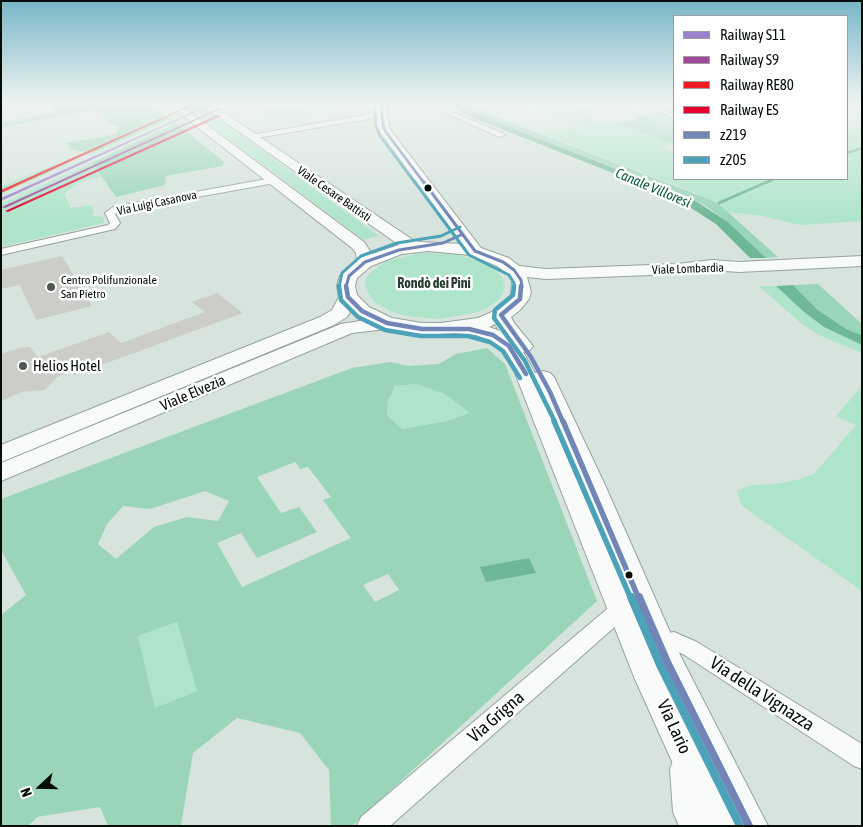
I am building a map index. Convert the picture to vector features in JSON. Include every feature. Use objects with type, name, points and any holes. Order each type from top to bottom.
[{"type":"main road","name":"Viale Cesare Battisti","points":[[220,141],[358,245],[364,252],[365,262]]},
{"type":"main road","name":"Viale Cesare Battisti","points":[[256,141],[393,236],[406,244],[424,247]]},
{"type":"main road","points":[[392,141],[475,251]]},
{"type":"main road","points":[[424,247],[448,241],[463,234]]},
{"type":"main road","points":[[424,247],[452,247],[475,251],[503,262],[514,270],[521,280],[522,292],[514,306],[502,315],[482,323],[459,328],[422,329],[387,323],[362,311],[348,297],[346,286],[349,276],[365,262],[399,250],[424,247]]},
{"type":"main road","name":"Viale Lombardia","points":[[514,270],[546,274],[677,269],[712,265],[739,267],[862,261]]},
{"type":"main road","name":"Viale Lombardia","points":[[522,292],[539,284],[557,282],[722,277],[862,268]]},
{"type":"main road","name":"Viale Elvezia","points":[[1,454],[327,321],[340,313],[348,297]]},
{"type":"main road","name":"Via Lario","points":[[502,315],[514,337],[531,356],[550,392],[658,642],[749,826]]},
{"type":"main road","name":"Viale Elvezia","points":[[1,473],[348,328],[387,323]]},
{"type":"main road","name":"Via Lario","points":[[459,328],[485,332],[503,340],[523,368],[624,614],[677,735],[720,826]]},
{"type":"street","name":"Via Luigi Casanova","points":[[1,252],[111,227],[115,223],[110,213],[116,210],[272,181]]},
{"type":"street","name":"Via Grigna","points":[[370,826],[614,615],[624,614]]},
{"type":"street","name":"Via della Vignazza","points":[[658,642],[674,641],[690,648],[862,758]]},
{"type":"street","points":[[677,735],[686,812],[692,826]]},
{"type":"shaded area","points":[[79,141],[121,141],[93,153],[73,150],[66,143]]},
{"type":"shaded area","points":[[139,141],[198,141],[224,162],[223,166],[166,176],[165,185],[116,197],[92,163]]},
{"type":"shaded area","points":[[231,141],[249,141],[379,236],[364,240]]},
{"type":"shaded area","points":[[545,141],[557,141],[709,199],[721,206],[778,257],[766,258],[728,222],[704,205],[684,195]]},
{"type":"shaded area","points":[[559,141],[665,141],[673,144],[662,147],[673,152],[673,180],[848,180],[848,141],[862,141],[862,147],[860,148],[862,149],[862,221],[800,225],[763,216],[727,212],[721,206],[694,192]]},
{"type":"shaded area","points":[[65,161],[73,162],[1,194],[1,186]]},
{"type":"shaded area","points":[[92,163],[101,176],[78,183],[64,194],[71,208],[91,205],[94,212],[92,216],[103,217],[104,223],[1,247],[1,204]]},
{"type":"shaded area","points":[[421,253],[455,254],[485,263],[494,268],[502,277],[505,287],[500,299],[478,312],[440,319],[407,316],[392,312],[375,303],[365,288],[367,277],[387,261]]},
{"type":"shaded area","points":[[818,284],[862,324],[862,335],[846,329],[818,310],[793,285]]},
{"type":"shaded area","points":[[759,286],[776,286],[804,312],[824,327],[862,345],[862,353],[821,336],[803,325]]},
{"type":"shaded area","points":[[487,348],[505,364],[597,601],[352,826],[331,826],[329,770],[300,733],[237,718],[193,753],[181,826],[108,826],[100,807],[37,817],[28,826],[1,826],[1,615],[26,595],[1,550],[1,499],[352,368],[390,362],[408,366],[439,364],[456,354]],"holes":[[[417,384],[445,394],[470,413],[447,421],[402,429],[387,415],[388,401],[395,386]],[[295,462],[300,469],[308,467],[331,497],[323,500],[351,538],[242,587],[217,543],[241,533],[257,558],[317,532],[299,507],[281,513],[257,477]],[[205,491],[229,501],[218,521],[187,517],[154,527],[116,559],[98,544],[107,524],[123,506],[150,509]],[[388,574],[399,590],[375,602],[363,585]],[[177,622],[197,691],[155,708],[138,636]]]},
{"type":"shaded area","points":[[417,384],[445,394],[471,413],[447,421],[402,429],[387,415],[388,401],[395,386]]},
{"type":"shaded area","points":[[862,386],[862,591],[741,505],[737,491],[751,485],[775,484],[797,480],[814,474],[856,425],[836,416]]},
{"type":"shaded area","points":[[177,622],[197,691],[155,708],[138,636]]},
{"type":"water","name":"Canale Villoresi","points":[[531,141],[545,141],[694,200],[728,222],[766,258],[750,258],[716,224],[674,197]]},
{"type":"water","points":[[793,285],[818,310],[846,329],[862,335],[862,345],[824,327],[804,312],[776,286]]},
{"type":"water","points":[[529,558],[536,573],[486,582],[480,567]]},
{"type":"building","name":"Centro Polifunzionale San Pietro","points":[[62,256],[92,306],[36,320],[20,285],[1,289],[1,270]]},
{"type":"building","points":[[217,293],[243,313],[74,375],[71,371],[56,378],[45,390],[22,392],[1,401],[1,354],[19,348],[30,347],[38,357],[109,332],[121,343],[205,312],[192,302]]},
{"type":"waterway","points":[[848,153],[862,148]]},
{"type":"waterway","points":[[766,183],[772,180]]},
{"type":"waterway","points":[[719,203],[769,181]]},
{"type":"rail line","name":"RE80","points":[[1,192],[114,141]]},
{"type":"rail line","name":"S11","points":[[1,200],[132,141]]},
{"type":"rail line","name":"S9","points":[[4,207],[150,141]]},
{"type":"rail line","name":"ES","points":[[7,211],[164,141]]},
{"type":"transit line","name":"z205","points":[[383,141],[469,255],[509,275],[514,283],[513,295],[495,310],[494,318],[525,361],[543,395],[660,665],[740,826]]},
{"type":"transit line","name":"z219","points":[[392,141],[475,251],[503,262],[514,270],[521,280],[522,292],[520,299],[501,315],[531,357],[550,392],[667,662],[749,826]]},
{"type":"transit line","name":"z205","points":[[460,227],[441,236],[397,243],[361,256],[342,273],[339,286],[341,300],[358,317],[385,330],[421,336],[468,336],[490,342],[503,351],[520,378]]},
{"type":"transit line","name":"z219","points":[[463,234],[443,243],[399,250],[365,262],[349,276],[346,286],[348,297],[362,311],[387,323],[422,329],[469,329],[493,335],[509,346],[526,374]]},
{"type":"place","name":"Centro Polifunzionale San Pietro","points":[[51,287]]},
{"type":"place","name":"Helios Hotel","points":[[23,366]]},
{"type":"district","name":"Rondò dei Pini","points":[[434,284]]}]
